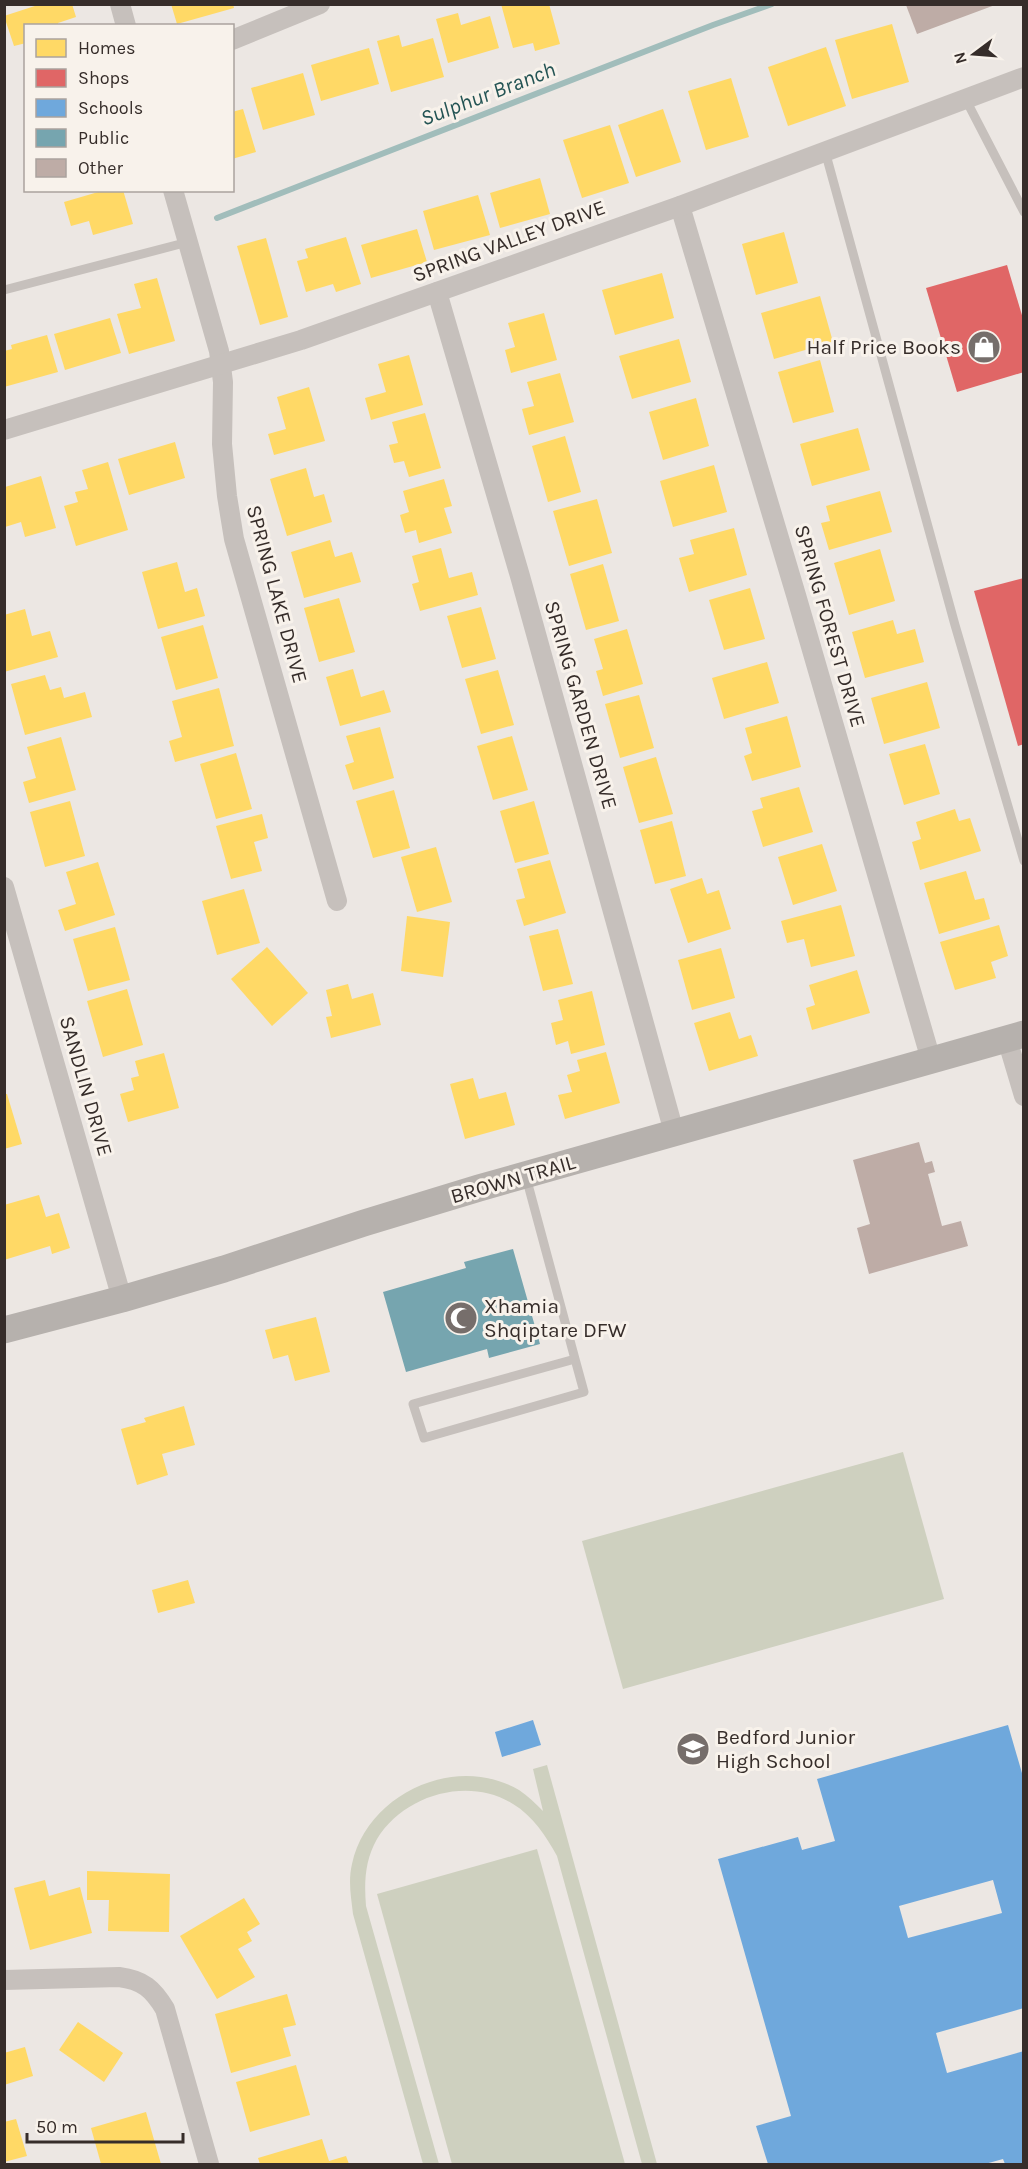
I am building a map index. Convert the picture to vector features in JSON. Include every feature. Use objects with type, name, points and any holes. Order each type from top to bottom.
[{"type":"street","points":[[120,4],[125,24]]},
{"type":"street","points":[[234,39],[320,4]]},
{"type":"street","name":"SPRING VALLEY DRIVE","points":[[4,430],[301,340],[680,206],[1023,77]]},
{"type":"street","name":"SPRING LAKE DRIVE","points":[[174,192],[219,351],[223,382],[223,454],[234,539],[337,901]]},
{"type":"street","name":"SPRING FOREST DRIVE","points":[[680,206],[931,1060]]},
{"type":"street","name":"SPRING GARDEN DRIVE","points":[[437,292],[520,576],[674,1132]]},
{"type":"street","name":"SANDLIN DRIVE","points":[[4,886],[122,1299]]},
{"type":"street","points":[[1015,1036],[1023,1096]]},
{"type":"street","name":"BROWN TRAIL","points":[[4,1330],[122,1299],[224,1269],[364,1222],[1015,1036]]},
{"type":"street","points":[[4,1980],[134,1978],[154,1992],[165,2009],[208,2164]]},
{"type":"lane","points":[[965,98],[1023,212]]},
{"type":"lane","points":[[825,151],[955,625],[1023,861]]},
{"type":"lane","points":[[4,290],[188,242]]},
{"type":"lane","points":[[526,1175],[584,1392],[424,1438],[413,1404],[575,1359]]},
{"type":"green space","points":[[903,1452],[944,1599],[623,1689],[582,1541]]},
{"type":"green space","points":[[547,1765],[657,2164],[642,2164],[557,1856],[527,1814],[513,1804],[477,1791],[457,1791],[420,1801],[403,1811],[389,1824],[373,1847],[365,1880],[366,1906],[439,2164],[423,2164],[353,1914],[350,1883],[352,1864],[361,1839],[375,1818],[395,1800],[417,1787],[442,1779],[468,1776],[494,1780],[519,1790],[543,1811],[533,1769]]},
{"type":"green space","points":[[537,1849],[625,2164],[452,2164],[377,1894]]},
{"type":"building: Homes","points":[[41,4],[72,4],[76,17],[58,24],[24,24],[24,44],[14,46],[4,16]]},
{"type":"building: Homes","points":[[171,4],[233,4],[234,8],[177,24]]},
{"type":"building: Homes","points":[[501,4],[549,4],[560,44],[535,51],[533,43],[513,48]]},
{"type":"building: Homes","points":[[458,13],[461,25],[490,16],[499,48],[448,63],[436,19]]},
{"type":"building: Homes","points":[[892,24],[909,82],[852,99],[835,40]]},
{"type":"building: Homes","points":[[399,35],[402,47],[433,38],[444,77],[391,92],[377,41]]},
{"type":"building: Homes","points":[[826,47],[846,106],[788,126],[768,67]]},
{"type":"building: Homes","points":[[369,48],[379,84],[321,101],[311,65]]},
{"type":"building: Homes","points":[[303,73],[315,115],[263,130],[251,88]]},
{"type":"building: Homes","points":[[731,78],[749,137],[706,150],[688,91]]},
{"type":"building: Homes","points":[[243,109],[256,152],[234,158],[234,111]]},
{"type":"building: Homes","points":[[663,109],[681,162],[636,177],[618,125]]},
{"type":"building: Homes","points":[[610,125],[629,183],[582,198],[563,140]]},
{"type":"building: Homes","points":[[540,178],[550,214],[500,228],[490,193]]},
{"type":"building: Homes","points":[[98,192],[124,192],[133,224],[93,235],[89,221],[71,226],[64,202]]},
{"type":"building: Homes","points":[[478,195],[490,235],[434,250],[423,211]]},
{"type":"building: Homes","points":[[417,229],[427,262],[371,278],[361,245]]},
{"type":"building: Homes","points":[[784,232],[798,283],[756,295],[742,244]]},
{"type":"building: Homes","points":[[346,237],[361,284],[336,292],[333,284],[306,292],[297,261],[308,258],[305,249]]},
{"type":"building: Homes","points":[[266,238],[288,317],[260,325],[237,246]]},
{"type":"building: Homes","points":[[662,273],[674,318],[615,335],[602,290]]},
{"type":"building: Homes","points":[[157,278],[175,341],[129,354],[117,314],[141,308],[134,284]]},
{"type":"building: Homes","points":[[820,296],[833,342],[774,359],[761,313]]},
{"type":"building: Homes","points":[[544,313],[557,360],[511,373],[505,350],[515,347],[508,323]]},
{"type":"building: Homes","points":[[110,318],[121,353],[65,370],[54,334]]},
{"type":"building: Homes","points":[[47,335],[58,372],[4,387],[4,351],[12,349],[11,345]]},
{"type":"building: Homes","points":[[679,339],[691,382],[632,399],[619,356]]},
{"type":"building: Homes","points":[[409,355],[423,405],[371,420],[365,398],[386,392],[378,364]]},
{"type":"building: Homes","points":[[820,360],[834,412],[793,423],[778,372]]},
{"type":"building: Homes","points":[[560,373],[574,422],[529,435],[522,409],[534,406],[527,382]]},
{"type":"building: Homes","points":[[309,387],[325,441],[274,455],[268,434],[286,429],[277,397]]},
{"type":"building: Homes","points":[[696,398],[709,446],[663,460],[649,412]]},
{"type":"building: Homes","points":[[425,413],[441,468],[409,477],[404,461],[394,463],[389,445],[398,443],[392,422]]},
{"type":"building: Homes","points":[[858,428],[870,470],[812,486],[800,444]]},
{"type":"building: Homes","points":[[565,436],[581,492],[548,502],[532,446]]},
{"type":"building: Homes","points":[[175,442],[185,478],[129,495],[118,459]]},
{"type":"building: Homes","points":[[108,462],[128,530],[76,546],[64,506],[78,502],[75,492],[88,489],[82,470]]},
{"type":"building: Homes","points":[[714,465],[727,512],[673,527],[660,481]]},
{"type":"building: Homes","points":[[306,468],[314,497],[324,494],[332,522],[287,536],[270,479]]},
{"type":"building: Homes","points":[[41,476],[56,528],[25,537],[21,522],[5,527],[5,487]]},
{"type":"building: Homes","points":[[444,479],[452,506],[444,508],[452,533],[419,543],[416,530],[405,533],[400,515],[409,512],[403,491]]},
{"type":"building: Homes","points":[[880,491],[892,532],[829,550],[821,523],[830,521],[826,506]]},
{"type":"building: Homes","points":[[597,499],[612,553],[569,566],[553,511]]},
{"type":"building: Homes","points":[[734,528],[747,575],[689,592],[679,558],[694,554],[690,540]]},
{"type":"building: Homes","points":[[330,540],[335,557],[352,552],[361,582],[304,598],[291,552]]},
{"type":"building: Homes","points":[[441,548],[449,578],[472,572],[478,595],[420,611],[412,584],[419,582],[412,556]]},
{"type":"building: Homes","points":[[880,549],[895,601],[849,615],[834,563]]},
{"type":"building: Homes","points":[[177,562],[185,592],[197,588],[205,616],[158,629],[142,572]]},
{"type":"building: Homes","points":[[603,564],[619,621],[586,630],[570,574]]},
{"type":"building: Homes","points":[[750,588],[765,639],[724,650],[709,600]]},
{"type":"building: Homes","points":[[339,598],[355,652],[319,662],[304,608]]},
{"type":"building: Homes","points":[[481,607],[496,659],[462,668],[447,616]]},
{"type":"building: Homes","points":[[25,609],[32,636],[50,631],[58,657],[4,672],[4,615]]},
{"type":"building: Homes","points":[[893,620],[897,634],[915,629],[924,662],[865,678],[852,632]]},
{"type":"building: Homes","points":[[203,625],[218,678],[176,690],[161,637]]},
{"type":"building: Homes","points":[[627,629],[643,684],[603,696],[596,671],[603,669],[594,639]]},
{"type":"building: Homes","points":[[767,662],[779,703],[724,719],[712,678]]},
{"type":"building: Homes","points":[[353,669],[361,697],[384,690],[391,712],[340,726],[326,677]]},
{"type":"building: Homes","points":[[498,670],[514,725],[481,734],[465,679]]},
{"type":"building: Homes","points":[[45,675],[50,690],[61,687],[64,698],[85,692],[92,717],[25,735],[11,684]]},
{"type":"building: Homes","points":[[927,682],[940,728],[884,744],[871,698]]},
{"type":"building: Homes","points":[[219,688],[234,746],[175,762],[169,741],[182,737],[172,701]]},
{"type":"building: Homes","points":[[639,695],[654,748],[620,758],[605,704]]},
{"type":"building: Homes","points":[[787,716],[801,767],[752,781],[744,756],[752,753],[745,728]]},
{"type":"building: Homes","points":[[380,727],[394,778],[353,790],[345,765],[354,762],[346,736]]},
{"type":"building: Homes","points":[[512,736],[528,790],[493,800],[477,746]]},
{"type":"building: Homes","points":[[61,737],[76,790],[29,803],[23,782],[36,778],[27,747]]},
{"type":"building: Homes","points":[[925,744],[940,794],[904,805],[889,754]]},
{"type":"building: Homes","points":[[236,753],[252,809],[216,819],[200,764]]},
{"type":"building: Homes","points":[[656,757],[673,814],[639,823],[623,767]]},
{"type":"building: Homes","points":[[799,787],[813,832],[763,847],[752,811],[763,808],[760,798]]},
{"type":"building: Homes","points":[[394,790],[410,848],[373,858],[356,801]]},
{"type":"building: Homes","points":[[70,801],[85,856],[45,867],[30,812]]},
{"type":"building: Homes","points":[[534,801],[549,854],[515,863],[500,811]]},
{"type":"building: Homes","points":[[955,809],[959,821],[970,818],[981,851],[920,870],[912,842],[921,839],[916,822]]},
{"type":"building: Homes","points":[[262,814],[268,838],[254,842],[262,871],[231,879],[216,826]]},
{"type":"building: Homes","points":[[672,821],[686,876],[655,884],[640,830]]},
{"type":"building: Homes","points":[[822,844],[837,891],[793,905],[778,857]]},
{"type":"building: Homes","points":[[436,847],[452,902],[417,912],[401,857]]},
{"type":"building: Homes","points":[[550,860],[566,913],[524,926],[516,900],[525,898],[517,869]]},
{"type":"building: Homes","points":[[98,862],[115,915],[65,931],[58,910],[76,904],[66,872]]},
{"type":"building: Homes","points":[[966,871],[975,900],[984,898],[990,919],[939,934],[924,883]]},
{"type":"building: Homes","points":[[702,878],[707,894],[719,890],[731,929],[688,943],[670,889]]},
{"type":"building: Homes","points":[[244,889],[260,943],[217,955],[202,901]]},
{"type":"building: Homes","points":[[841,905],[855,956],[811,967],[804,939],[787,943],[781,921]]},
{"type":"building: Homes","points":[[407,916],[450,922],[443,977],[401,971]]},
{"type":"building: Homes","points":[[999,925],[1008,956],[991,962],[996,978],[955,990],[940,942]]},
{"type":"building: Homes","points":[[115,927],[130,980],[88,991],[73,939]]},
{"type":"building: Homes","points":[[558,929],[573,984],[543,991],[529,936]]},
{"type":"building: Homes","points":[[267,947],[308,993],[272,1026],[231,979]]},
{"type":"building: Homes","points":[[721,948],[735,998],[692,1010],[678,960]]},
{"type":"building: Homes","points":[[857,970],[870,1013],[812,1030],[806,1008],[815,1005],[809,985]]},
{"type":"building: Homes","points":[[348,984],[352,999],[373,993],[381,1025],[331,1038],[326,1017],[332,1016],[326,990]]},
{"type":"building: Homes","points":[[127,989],[143,1045],[103,1057],[87,1001]]},
{"type":"building: Homes","points":[[592,991],[605,1045],[571,1054],[568,1041],[556,1045],[551,1023],[563,1020],[558,1000]]},
{"type":"building: Homes","points":[[730,1012],[739,1039],[751,1035],[758,1056],[709,1071],[694,1023]]},
{"type":"building: Homes","points":[[606,1052],[620,1103],[565,1119],[558,1095],[572,1092],[567,1075],[580,1071],[577,1060]]},
{"type":"building: Homes","points":[[164,1053],[179,1108],[128,1122],[120,1094],[134,1090],[131,1078],[139,1076],[135,1061]]},
{"type":"building: Homes","points":[[473,1078],[479,1099],[506,1092],[515,1125],[465,1139],[450,1084]]},
{"type":"building: Homes","points":[[4,1094],[7,1094],[22,1144],[4,1149]]},
{"type":"building: Homes","points":[[39,1195],[46,1217],[59,1213],[70,1248],[52,1254],[50,1246],[4,1260],[4,1205]]},
{"type":"building: Homes","points":[[316,1317],[330,1372],[295,1381],[288,1355],[273,1359],[265,1330]]},
{"type":"building: Homes","points":[[184,1406],[195,1445],[162,1454],[168,1475],[137,1485],[121,1429],[146,1422],[144,1418]]},
{"type":"building: Homes","points":[[188,1580],[195,1603],[158,1613],[152,1590]]},
{"type":"building: Homes","points":[[87,1871],[170,1874],[169,1932],[108,1931],[109,1900],[87,1900]]},
{"type":"building: Homes","points":[[45,1880],[49,1896],[80,1887],[92,1933],[30,1950],[14,1888]]},
{"type":"building: Homes","points":[[244,1898],[260,1924],[247,1932],[252,1941],[238,1949],[255,1977],[217,1999],[180,1936]]},
{"type":"building: Homes","points":[[287,1994],[296,2025],[283,2028],[291,2056],[231,2073],[215,2014]]},
{"type":"building: Homes","points":[[78,2022],[123,2053],[104,2082],[59,2050]]},
{"type":"building: Homes","points":[[25,2047],[33,2076],[4,2085],[4,2053]]},
{"type":"building: Homes","points":[[296,2065],[310,2115],[250,2132],[236,2082]]},
{"type":"building: Homes","points":[[146,2112],[161,2164],[101,2164],[91,2128]]},
{"type":"building: Homes","points":[[16,2119],[27,2156],[4,2162],[4,2122]]},
{"type":"building: Homes","points":[[322,2139],[329,2161],[346,2156],[349,2164],[260,2164],[258,2158]]},
{"type":"building: Shops","name":"Half Price Books","points":[[1007,265],[1024,322],[1024,372],[957,392],[926,288]]},
{"type":"building: Shops","points":[[1024,578],[1024,744],[1018,746],[974,591]]},
{"type":"building: Schools","points":[[533,1720],[541,1745],[502,1757],[495,1732]]},
{"type":"building: Schools","points":[[1008,1725],[1024,1780],[1024,2008],[936,2033],[947,2073],[1024,2051],[1024,2164],[1005,2164],[1003,2159],[985,2164],[768,2164],[756,2126],[791,2116],[718,1859],[798,1837],[802,1850],[835,1841],[817,1779]],"holes":[[[993,1880],[1002,1913],[908,1938],[899,1906]]]},
{"type":"building: Public","name":"Xhamia Shqiptare DFW","points":[[513,1249],[540,1344],[489,1358],[487,1349],[406,1372],[383,1292],[466,1268],[464,1262]]},
{"type":"building: Other","points":[[906,5],[995,5],[917,34]]},
{"type":"building: Other","points":[[919,1142],[925,1163],[932,1161],[935,1172],[928,1174],[942,1226],[961,1221],[968,1246],[869,1274],[857,1228],[870,1224],[853,1160]]},
{"type":"waterway","name":"Sulphur Branch","points":[[217,218],[772,4]]},
{"type":"place","name":"Half Price Books","points":[[984,347]]},
{"type":"place","name":"Xhamia Shqiptare DFW","points":[[461,1318]]},
{"type":"place","name":"Bedford Junior High School","points":[[693,1749]]}]
